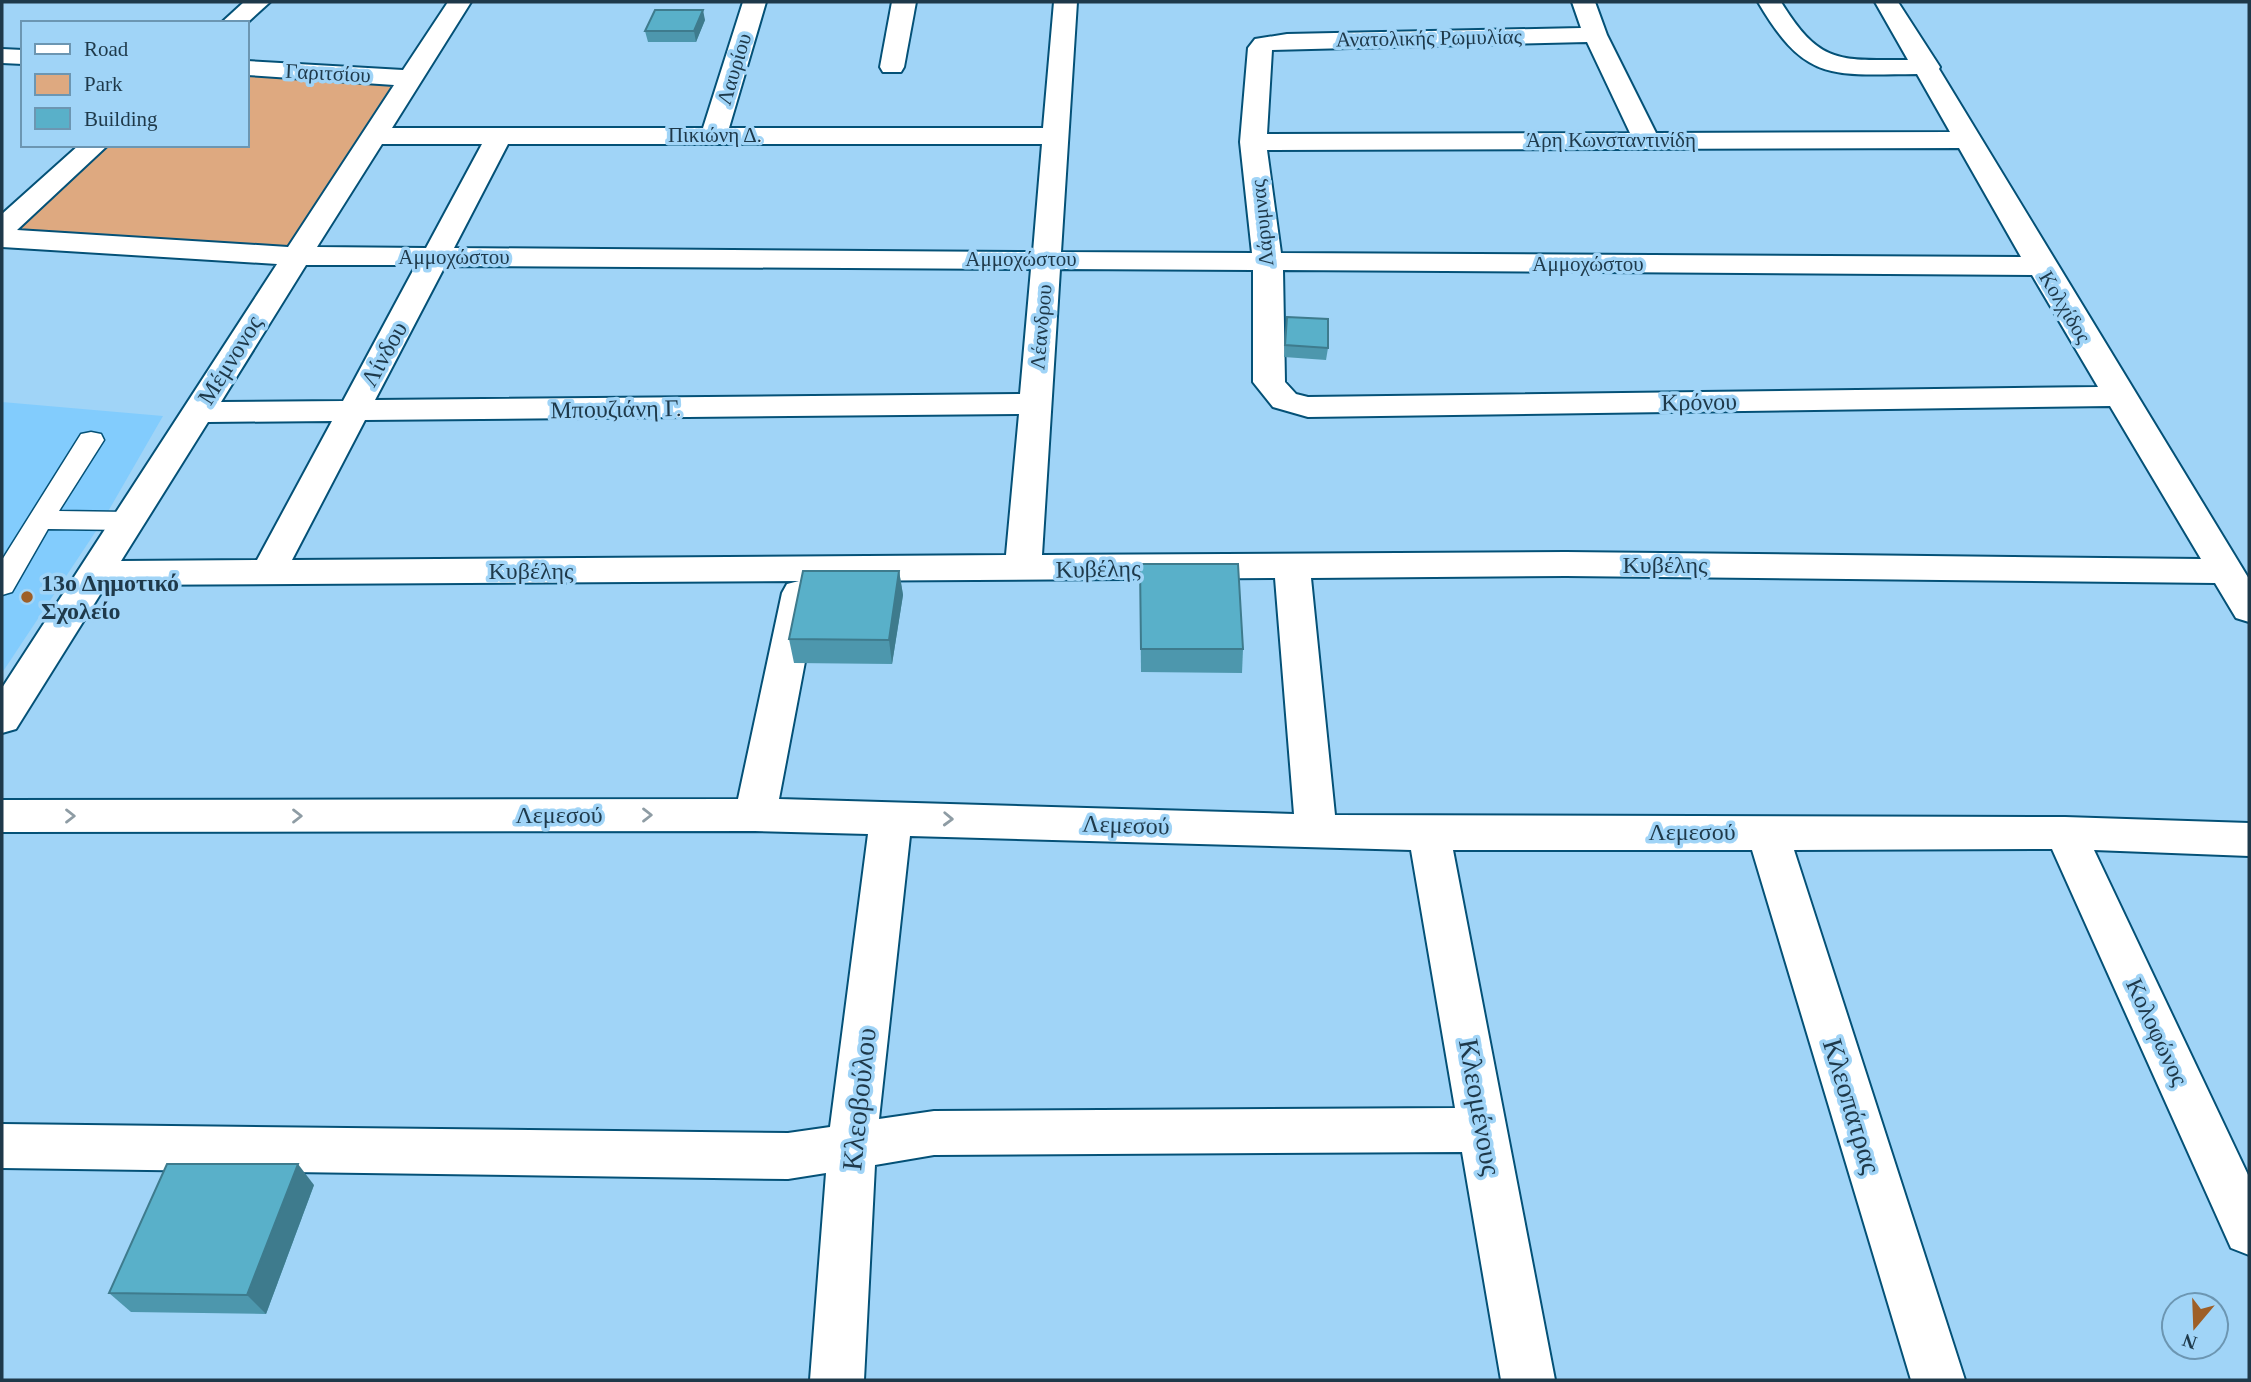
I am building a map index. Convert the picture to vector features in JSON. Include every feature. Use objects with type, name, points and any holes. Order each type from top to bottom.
[{"type":"street","points":[[235,21],[258,2]]},
{"type":"street","name":"Μέμνονος","points":[[2,719],[459,2]]},
{"type":"street","name":"Λαυρίου","points":[[714,135],[754,2]]},
{"type":"street","points":[[892,67],[904,2]]},
{"type":"street","name":"Λέανδρου","points":[[1023,569],[1034,404],[1058,136],[1066,2]]},
{"type":"street","points":[[1584,2],[1595,35],[1646,139]]},
{"type":"street","points":[[1770,2],[1797,43],[1814,57],[1852,64],[1928,67]]},
{"type":"street","name":"Κολχίδος","points":[[1887,2],[1928,67],[2041,266],[2249,609]]},
{"type":"street","name":"Ανατολικής Ρωμυλίας","points":[[1264,44],[1304,40],[1595,35]]},
{"type":"street","name":"Λάρυμνας","points":[[1264,44],[1259,54],[1253,142],[1268,263],[1269,382],[1280,400]]},
{"type":"street","points":[[2,56],[21,57]]},
{"type":"street","name":"Γαριτσίου","points":[[248,68],[409,78]]},
{"type":"street","name":"Λίνδου","points":[[268,572],[500,135]]},
{"type":"street","name":"Πικιώνη Δ.","points":[[372,136],[1058,136]]},
{"type":"street","name":"Άρη Κωνσταντινίδη","points":[[1253,142],[1969,140]]},
{"type":"street","points":[[2,229],[93,147]]},
{"type":"street","name":"Αμμοχώστου","points":[[2,238],[296,256],[437,258],[2041,266]]},
{"type":"street","name":"Κρόνου","points":[[1280,400],[1303,407],[1325,408],[2119,396]]},
{"type":"street","name":"Μπουζιάνη Γ.","points":[[198,412],[1034,404]]},
{"type":"street","name":"Κυβέλης","points":[[95,573],[1920,566],[2226,571]]},
{"type":"street","points":[[1292,567],[1316,830]]},
{"type":"street","points":[[755,815],[804,570]]},
{"type":"street","name":"Λεμεσού","points":[[2,816],[755,815],[1429,834],[2065,833],[2249,839]]},
{"type":"street","name":"Κλεοβούλου","points":[[837,1380],[852,1144],[891,818]]},
{"type":"street","name":"Κλεοπάτρας","points":[[1767,832],[1938,1380]]},
{"type":"street","name":"Κολοφώνος","points":[[2065,833],[2249,1231]]},
{"type":"street","name":"Κλεομένους","points":[[1429,834],[1485,1130],[1528,1380]]},
{"type":"street","points":[[2,1146],[788,1156],[934,1133],[1485,1130]]},
{"type":"lane","points":[[2,585],[39,520],[91,440]]},
{"type":"lane","points":[[39,520],[128,521]]},
{"type":"shaded area","name":"13ο Δημοτικό Σχολείο","points":[[2,402],[163,416],[102,522],[2,673]]},
{"type":"green space","points":[[248,68],[409,78],[296,256],[2,238],[2,229],[93,147],[248,147]]},
{"type":"building","points":[[655,10],[703,10],[694,31],[645,31]]},
{"type":"building","points":[[1287,317],[1328,319],[1328,348],[1285,345]]},
{"type":"building","points":[[1140,564],[1238,564],[1243,649],[1141,649]]},
{"type":"building","points":[[803,571],[899,571],[889,640],[789,639]]},
{"type":"building","points":[[167,1164],[298,1164],[247,1295],[109,1293]]},
{"type":"place","name":"13ο Δημοτικό Σχολείο","points":[[27,597]]}]
